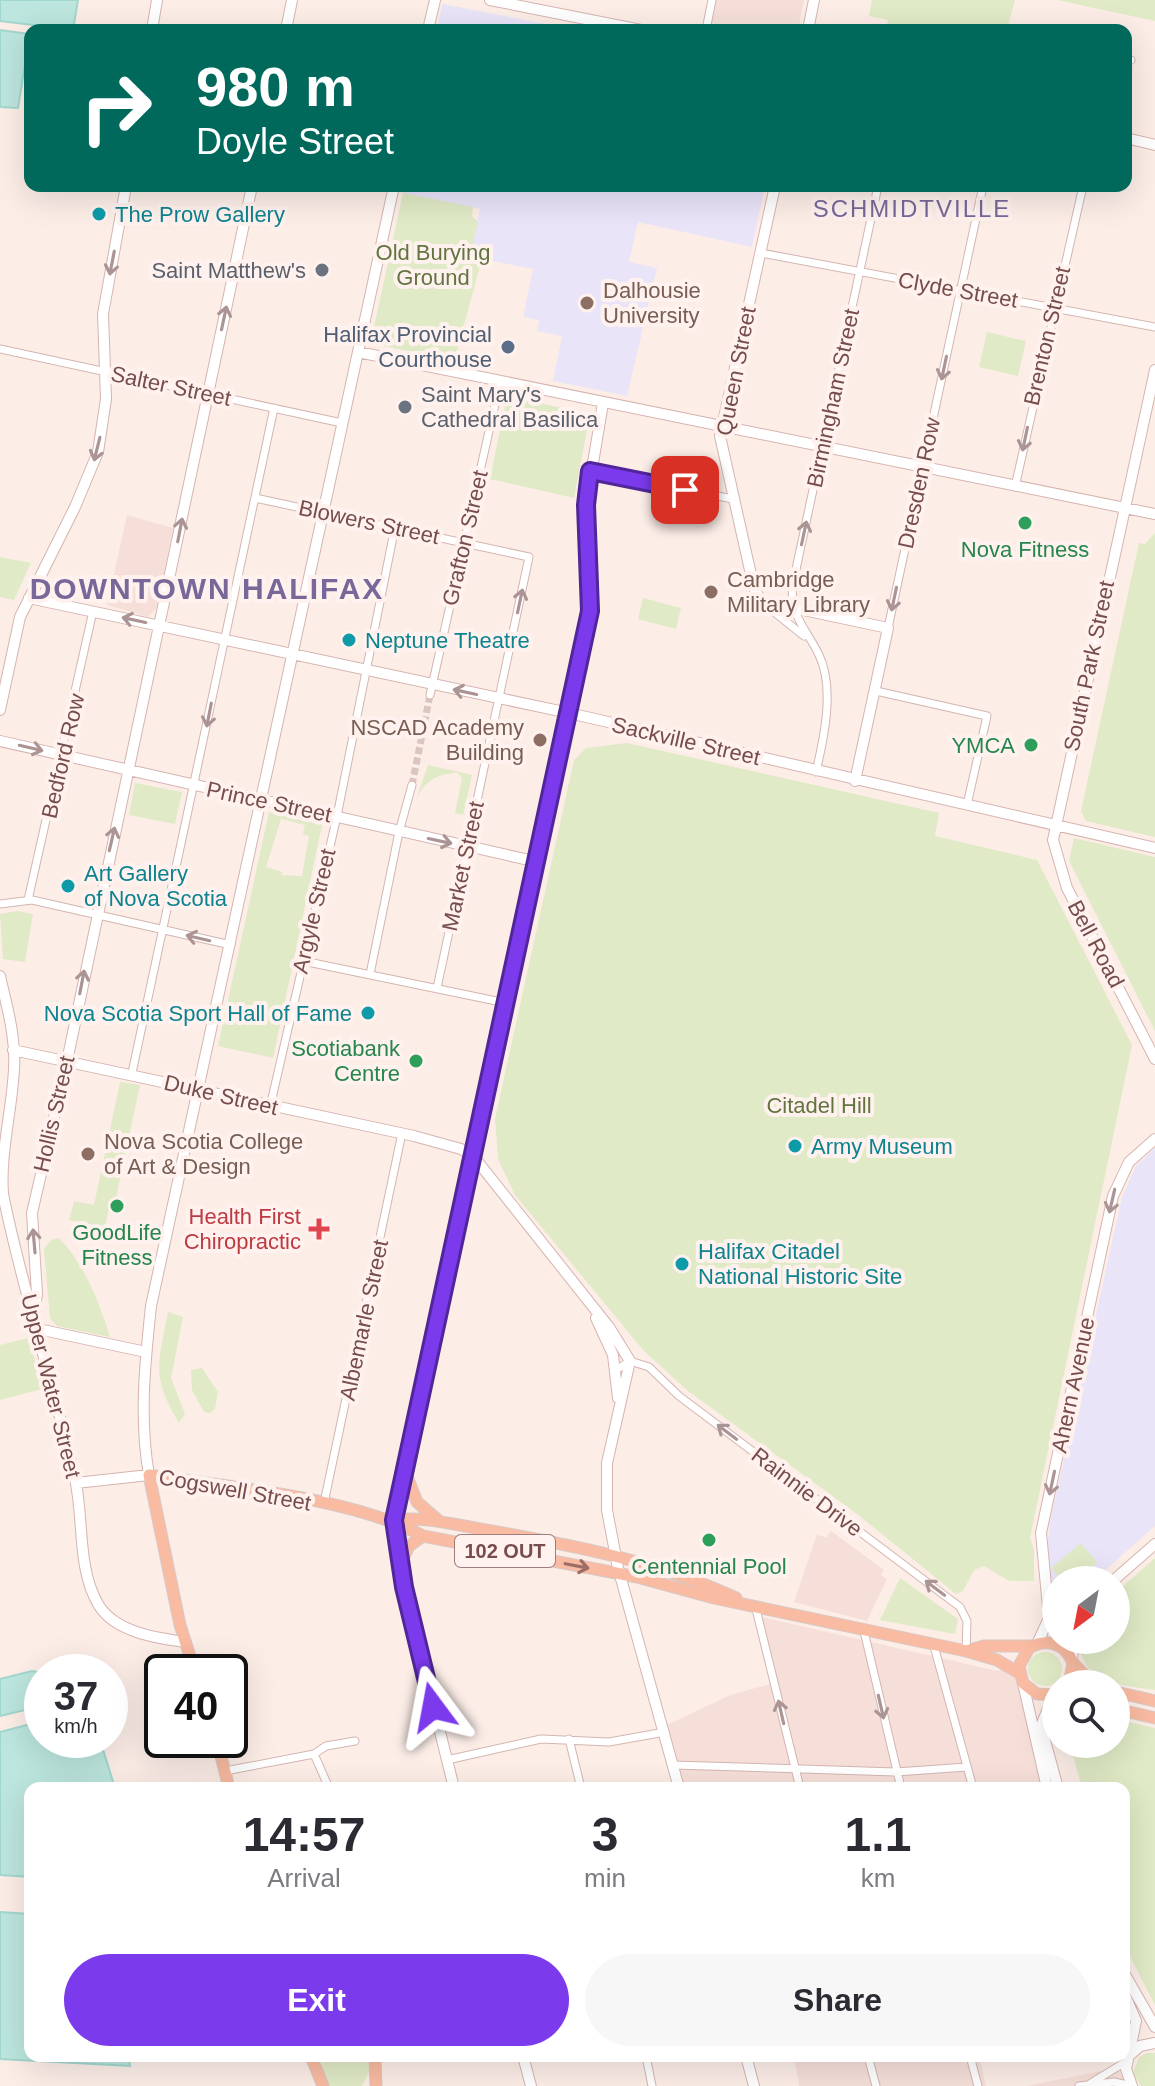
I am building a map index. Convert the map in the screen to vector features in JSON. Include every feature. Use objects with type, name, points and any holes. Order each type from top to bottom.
[{"type":"main road","points":[[405,1471],[417,1502],[443,1523]]},
{"type":"main road","name":"Cogswell Street","points":[[149,1475],[394,1520],[423,1536],[619,1574],[864,1631],[966,1651],[997,1660],[1021,1678]]},
{"type":"main road","points":[[149,1475],[189,1654]]},
{"type":"main road","name":"Cogswell Street","points":[[394,1520],[412,1518],[443,1523],[616,1557],[676,1572],[751,1604]]},
{"type":"main road","points":[[400,1565],[409,1546],[423,1536]]},
{"type":"main road","points":[[1021,1678],[1022,1658],[1035,1645],[1055,1643],[1081,1670]]},
{"type":"main road","name":"Cogswell Street","points":[[966,1651],[984,1646],[1035,1645]]},
{"type":"main road","points":[[1071,1670],[1073,1661]]},
{"type":"main road","name":"102 OUT","points":[[1021,1678],[1037,1694],[1042,1695]]},
{"type":"main road","points":[[1130,1695],[1155,1701]]},
{"type":"main road","points":[[1130,1712],[1155,1718]]},
{"type":"main road","points":[[222,1758],[228,1782]]},
{"type":"main road","points":[[369,2086],[377,2067]]},
{"type":"main road","points":[[315,2068],[323,2086]]},
{"type":"street","points":[[153,24],[157,0]]},
{"type":"street","points":[[287,24],[292,0]]},
{"type":"street","points":[[429,24],[435,0]]},
{"type":"street","points":[[490,0],[611,24]]},
{"type":"street","points":[[707,24],[712,0]]},
{"type":"street","points":[[809,24],[814,0]]},
{"type":"street","points":[[1132,139],[1155,145]]},
{"type":"street","points":[[0,710],[13,638],[98,452],[106,399],[103,314],[125,192]]},
{"type":"street","name":"Hollis Street","points":[[34,1314],[37,1294],[32,1213],[161,626],[251,192]]},
{"type":"street","points":[[149,1475],[144,1444],[146,1352],[151,1306],[393,192]]},
{"type":"street","name":"Queen Street","points":[[761,601],[754,588],[733,499],[721,427],[774,192]]},
{"type":"street","name":"Birmingham Street","points":[[793,610],[792,588],[877,192]]},
{"type":"street","name":"Dresden Row","points":[[855,781],[982,192]]},
{"type":"street","name":"Brenton Street","points":[[1015,487],[1082,192]]},
{"type":"street","name":"Clyde Street","points":[[761,253],[1155,327]]},
{"type":"street","name":"Salter Street","points":[[0,349],[342,423]]},
{"type":"street","points":[[358,352],[822,449],[1155,514]]},
{"type":"street","name":"South Park Street","points":[[1055,825],[1155,370]]},
{"type":"street","name":"Grafton Street","points":[[431,690],[500,382]]},
{"type":"street","points":[[452,1782],[400,1565],[394,1520],[590,611],[586,505],[603,403]]},
{"type":"street","points":[[132,1073],[165,930],[274,408]]},
{"type":"street","points":[[590,471],[733,499]]},
{"type":"street","name":"Blowers Street","points":[[255,498],[529,557]]},
{"type":"street","name":"Argyle Street","points":[[270,1107],[337,816],[395,527]]},
{"type":"street","name":"Market Street","points":[[437,988],[529,557]]},
{"type":"street","name":"Sackville Street","points":[[29,598],[293,653],[367,670],[431,690],[569,713],[1155,848]]},
{"type":"street","points":[[761,601],[888,628]]},
{"type":"street","points":[[761,601],[804,636],[820,656],[825,678],[823,739],[816,772]]},
{"type":"street","points":[[793,610],[804,636]]},
{"type":"street","name":"Bedford Row","points":[[28,900],[93,611]]},
{"type":"street","points":[[876,691],[987,716],[967,805]]},
{"type":"street","name":"Prince Street","points":[[0,741],[538,862]]},
{"type":"street","points":[[370,974],[399,832],[412,785]]},
{"type":"street","name":"Bell Road","points":[[1055,825],[1055,856],[1067,888],[1155,1059]]},
{"type":"street","points":[[0,904],[28,900],[231,945]]},
{"type":"street","points":[[303,961],[506,1003]]},
{"type":"street","name":"Upper Water Street","points":[[0,976],[14,1036],[1,1181],[76,1483],[87,1574],[98,1604],[109,1617],[127,1628],[185,1642]]},
{"type":"street","name":"Duke Street","points":[[13,1050],[402,1133],[461,1149],[474,1157]]},
{"type":"street","name":"Albemarle Street","points":[[324,1505],[402,1133]]},
{"type":"street","name":"Ahern Avenue","points":[[1035,1645],[1049,1618],[1041,1533],[1113,1196],[1129,1162],[1155,1139]]},
{"type":"street","points":[[474,1157],[593,1311],[609,1327],[630,1361],[618,1404],[606,1485],[619,1574],[677,1782]]},
{"type":"street","points":[[593,1311],[616,1370],[618,1404]]},
{"type":"street","points":[[38,1329],[146,1352]]},
{"type":"street","points":[[616,1370],[630,1361]]},
{"type":"street","name":"Rainnie Drive","points":[[630,1361],[649,1367],[679,1396],[960,1607],[967,1621],[966,1651]]},
{"type":"street","name":"Cogswell Street","points":[[76,1483],[149,1475]]},
{"type":"street","points":[[1130,1566],[1155,1544]]},
{"type":"street","points":[[751,1604],[798,1782]]},
{"type":"street","points":[[864,1631],[899,1782]]},
{"type":"street","points":[[934,1646],[971,1782]]},
{"type":"street","points":[[1073,1654],[1073,1661]]},
{"type":"street","points":[[1021,1678],[1046,1782]]},
{"type":"street","points":[[447,1760],[541,1739],[609,1742],[665,1732]]},
{"type":"street","points":[[569,1739],[580,1782]]},
{"type":"street","points":[[225,1771],[314,1754],[326,1746],[355,1741]]},
{"type":"street","points":[[314,1754],[326,1782]]},
{"type":"street","points":[[1050,1758],[1056,1782]]},
{"type":"street","points":[[673,1765],[896,1772],[967,1767]]},
{"type":"street","points":[[1130,1983],[1155,2027]]},
{"type":"street","points":[[1130,2007],[1136,2021],[1130,2052]]},
{"type":"street","points":[[1130,2056],[1140,2046],[1155,2043]]},
{"type":"street","points":[[525,2062],[531,2086]]},
{"type":"street","points":[[647,2062],[652,2086]]},
{"type":"street","points":[[748,2062],[754,2086]]},
{"type":"street","points":[[870,2062],[876,2086]]},
{"type":"street","points":[[972,2062],[978,2086]]},
{"type":"street","points":[[1089,2084],[1122,2062]]},
{"type":"street","points":[[1129,2062],[1127,2078],[1132,2086]]},
{"type":"street","points":[[1079,2086],[1132,2086]]},
{"type":"shaded area","points":[[715,0],[804,0],[799,24],[710,24]]},
{"type":"shaded area","points":[[442,4],[546,24],[438,24]]},
{"type":"shaded area","name":"Dalhousie University","points":[[764,192],[752,247],[638,222],[629,262],[657,268],[627,396],[553,381],[562,336],[537,331],[539,320],[523,317],[533,269],[482,259],[473,243],[480,209],[403,193]]},
{"type":"shaded area","points":[[127,515],[173,528],[157,607],[148,617],[107,605]]},
{"type":"shaded area","points":[[1155,1148],[1155,1526],[1110,1566],[1049,1566],[1050,1522],[1122,1197],[1136,1166]]},
{"type":"shaded area","points":[[831,1531],[884,1570],[881,1575],[887,1579],[867,1621],[794,1602],[817,1534],[826,1538]]},
{"type":"shaded area","points":[[758,1616],[997,1671],[1022,1665],[1042,1758],[1045,1758],[1051,1782],[679,1782],[663,1727],[730,1695],[774,1683]]},
{"type":"shaded area","points":[[795,2062],[980,2062],[986,2086],[799,2086]]},
{"type":"shaded area","points":[[1117,2068],[1128,2086],[1026,2086]]},
{"type":"green space","points":[[872,0],[1015,0],[1009,24],[887,24],[888,20],[869,16]]},
{"type":"green space","points":[[1057,0],[1155,0],[1155,21]]},
{"type":"green space","name":"Old Burying Ground","points":[[403,193],[473,207],[472,216],[478,222],[473,243],[482,259],[454,361],[375,344],[372,336]]},
{"type":"green space","points":[[987,332],[1026,341],[1018,376],[979,367]]},
{"type":"green space","points":[[517,398],[590,414],[574,498],[490,479],[504,410],[508,402]]},
{"type":"green space","points":[[1155,533],[1155,837],[1086,821],[1081,811],[1139,543],[1145,544]]},
{"type":"green space","points":[[0,557],[31,563],[14,600],[0,597]]},
{"type":"green space","points":[[643,598],[681,608],[676,629],[638,619]]},
{"type":"green space","name":"Citadel Hill","points":[[627,743],[939,813],[935,836],[1037,860],[1132,1045],[1030,1538],[1034,1549],[1034,1581],[1009,1581],[984,1566],[974,1570],[963,1591],[956,1594],[857,1514],[688,1391],[644,1351],[515,1195],[498,1159],[495,1119],[574,760],[586,748]]},
{"type":"green space","points":[[428,765],[472,775],[463,815],[455,813],[462,778],[458,773],[431,780],[415,803]]},
{"type":"green space","points":[[135,783],[182,792],[175,824],[129,815]]},
{"type":"green space","points":[[269,812],[322,825],[273,1058],[218,1046]],"holes":[[[281,819],[305,825],[303,834],[309,836],[302,876],[282,875],[282,872],[266,867]]]},
{"type":"green space","points":[[1074,838],[1155,857],[1155,1031],[1069,861]]},
{"type":"green space","points":[[18,911],[33,914],[25,962],[3,959],[0,914]]},
{"type":"green space","points":[[120,1082],[140,1085],[114,1207],[109,1207],[105,1228],[69,1220],[74,1201],[94,1205]]},
{"type":"green space","points":[[59,1238],[83,1272],[110,1337],[57,1326],[50,1318],[44,1249],[51,1240]]},
{"type":"green space","points":[[168,1312],[183,1317],[171,1378],[185,1414],[179,1423],[164,1393],[159,1369]]},
{"type":"green space","points":[[29,1338],[42,1389],[0,1400],[0,1345]]},
{"type":"green space","points":[[202,1368],[218,1392],[215,1409],[210,1413],[204,1412],[192,1390],[191,1370]]},
{"type":"green space","points":[[1081,1543],[1097,1562],[1092,1566],[1053,1566]]},
{"type":"green space","points":[[1155,1558],[1155,1690],[1130,1686],[1130,1670],[1091,1670],[1081,1655],[1130,1654],[1130,1580]]},
{"type":"green space","points":[[900,1578],[958,1619],[955,1634],[880,1620]]},
{"type":"green space","points":[[1039,1653],[1052,1654],[1061,1663],[1062,1670],[1042,1670],[1042,1686],[1029,1675],[1029,1663]]},
{"type":"green space","points":[[1130,1722],[1155,1728],[1155,2005],[1130,1957],[1130,1782],[1080,1782],[1074,1758],[1130,1758]]},
{"type":"green space","points":[[1155,2053],[1155,2086],[1141,2086],[1133,2073],[1139,2057]]},
{"type":"green space","points":[[322,2062],[370,2062],[371,2068],[362,2086],[330,2086],[321,2069]]},
{"type":"water","points":[[0,0],[78,0],[74,24],[0,21]]},
{"type":"water","points":[[0,30],[24,33],[24,71],[18,108],[0,107]]},
{"type":"water","points":[[24,1673],[24,1710],[0,1716],[0,1679]]},
{"type":"water","points":[[24,1726],[24,1758],[106,1758],[113,1782],[24,1782],[24,1877],[0,1875],[0,1732]]},
{"type":"water","points":[[0,1912],[24,1914],[24,2060],[0,2059]]},
{"type":"water","points":[[56,2062],[130,2062],[130,2066]]},
{"type":"tunnel","points":[[412,785],[430,695]]},
{"type":"place","name":"The Prow Gallery","points":[[99,214]]},
{"type":"place","name":"Saint Matthew's","points":[[322,270]]},
{"type":"place","name":"Dalhousie University","points":[[587,303]]},
{"type":"place","name":"Halifax Provincial Courthouse","points":[[508,347]]},
{"type":"place","name":"Saint Mary's Cathedral Basilica","points":[[405,407]]},
{"type":"place","name":"Nova Fitness","points":[[1025,523]]},
{"type":"place","name":"Cambridge Military Library","points":[[711,592]]},
{"type":"place","name":"Neptune Theatre","points":[[349,640]]},
{"type":"place","name":"NSCAD Academy Building","points":[[540,740]]},
{"type":"place","name":"YMCA","points":[[1031,745]]},
{"type":"place","name":"Art Gallery of Nova Scotia","points":[[68,886]]},
{"type":"place","name":"Nova Scotia Sport Hall of Fame","points":[[368,1013]]},
{"type":"place","name":"Scotiabank Centre","points":[[416,1061]]},
{"type":"place","name":"Army Museum","points":[[795,1146]]},
{"type":"place","name":"Nova Scotia College of Art & Design","points":[[88,1154]]},
{"type":"place","name":"GoodLife Fitness","points":[[117,1206]]},
{"type":"place","name":"Health First Chiropractic","points":[[319,1229]]},
{"type":"place","name":"Halifax Citadel National Historic Site","points":[[682,1264]]},
{"type":"place","name":"Centennial Pool","points":[[709,1540]]},
{"type":"district","name":"SCHMIDTVILLE","points":[[912,208]]},
{"type":"district","name":"DOWNTOWN HALIFAX","points":[[207,588]]},
{"type":"route","points":[[433,1707],[404,1587],[394,1520],[590,611],[586,505],[590,471],[685,490]]}]
